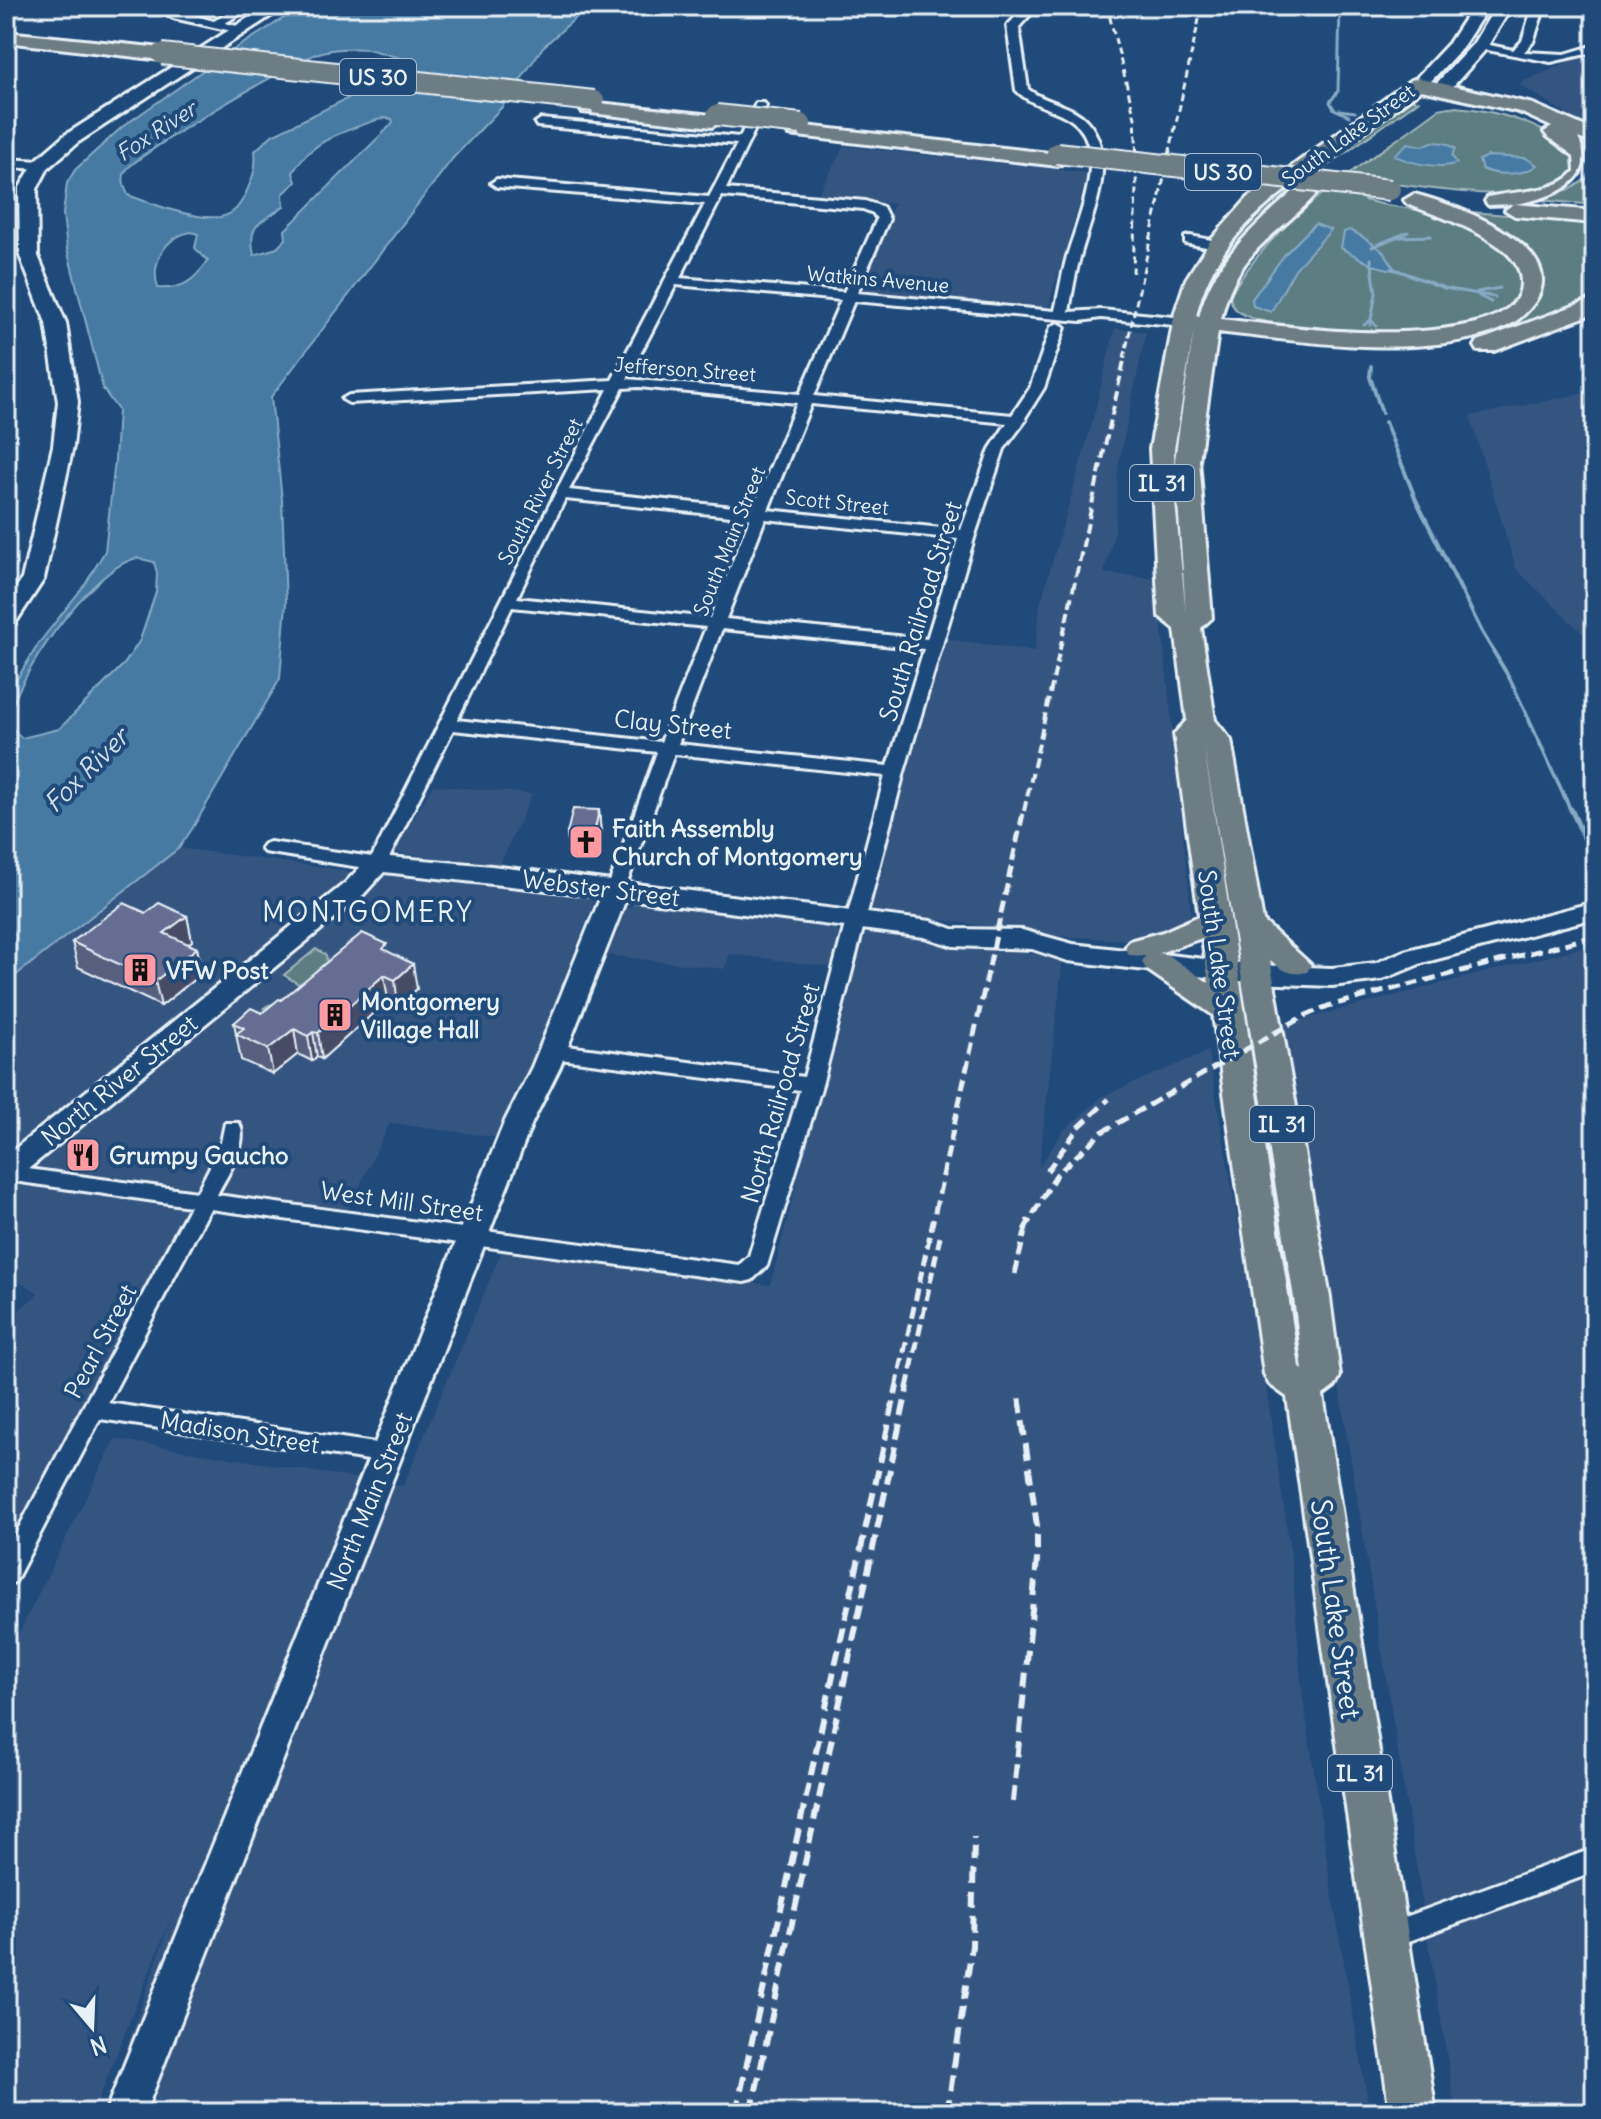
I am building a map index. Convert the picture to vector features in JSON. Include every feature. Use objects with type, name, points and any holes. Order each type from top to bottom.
[{"type":"main road","name":"US 30","points":[[6,37],[160,57],[1385,193],[1595,209]]},
{"type":"main road","name":"US 30","points":[[6,44],[160,57]]},
{"type":"main road","points":[[1425,91],[1539,112],[1595,138]]},
{"type":"main road","points":[[1425,91],[1528,121],[1567,140],[1586,158],[1585,172],[1574,184],[1550,193],[1481,200]]},
{"type":"main road","name":"South Lake Street","points":[[1195,328],[1197,279],[1217,245],[1264,195],[1425,91]]},
{"type":"main road","name":"South Lake Street","points":[[1304,1390],[1322,1376],[1312,1298],[1217,740],[1201,722],[1188,625],[1172,616],[1161,478],[1165,424],[1195,328],[1224,279],[1258,233],[1425,91]]},
{"type":"main road","name":"US 30","points":[[1385,193],[1414,200],[1595,217]]},
{"type":"main road","points":[[1195,328],[1390,339],[1438,338],[1489,328],[1525,304],[1533,280],[1532,272],[1520,254],[1479,226],[1414,200]]},
{"type":"main road","points":[[1195,328],[1386,353],[1429,354],[1481,347],[1595,305]]},
{"type":"main road","name":"South Lake Street","points":[[1201,722],[1188,734],[1226,1009],[1282,1374],[1304,1390],[1413,2113]]},
{"type":"main road","points":[[1213,921],[1148,955],[1226,1009]]},
{"type":"main road","points":[[1248,923],[1297,971],[1277,988],[1258,980]]},
{"type":"street","points":[[159,6],[177,16],[241,30]]},
{"type":"street","points":[[216,24],[247,6]]},
{"type":"street","points":[[6,620],[33,579],[63,446],[68,402],[56,323],[29,256],[28,189],[41,165],[101,119],[278,6]]},
{"type":"street","name":"South Railroad Street","points":[[855,920],[895,772],[967,535],[997,449],[1019,420],[1037,388],[1060,321],[1096,175],[1096,150],[1091,132],[1083,122],[1022,90],[1013,26],[1032,6]]},
{"type":"street","name":"South Lake Street","points":[[1425,91],[1481,6]]},
{"type":"street","name":"IL 31","points":[[1480,46],[1504,6]]},
{"type":"street","points":[[1517,53],[1527,42],[1539,6]]},
{"type":"street","points":[[1480,46],[1560,60],[1595,48]]},
{"type":"street","name":"South Lake Street","points":[[1425,91],[1480,46]]},
{"type":"street","name":"South River Street","points":[[378,864],[560,494],[760,106]]},
{"type":"street","points":[[541,123],[744,141]]},
{"type":"street","points":[[6,163],[41,165]]},
{"type":"street","points":[[497,183],[715,196]]},
{"type":"street","name":"South Main Street","points":[[616,890],[760,514],[847,297],[883,219],[878,210],[865,205],[715,196]]},
{"type":"street","points":[[1190,240],[1217,245]]},
{"type":"street","name":"Watkins Avenue","points":[[671,281],[1060,321],[1081,317],[1098,323],[1195,328]]},
{"type":"street","name":"Jefferson Street","points":[[349,399],[618,383],[1019,420]]},
{"type":"street","name":"Scott Street","points":[[560,494],[967,535]]},
{"type":"street","points":[[506,602],[934,645]]},
{"type":"street","name":"Clay Street","points":[[446,724],[895,772]]},
{"type":"street","name":"Webster Street","points":[[270,848],[378,864],[931,929],[938,934],[979,940],[991,937],[1056,945],[1068,952],[1148,955],[1220,963],[1258,980]]},
{"type":"street","name":"North River Street","points":[[6,1172],[354,889],[378,864]]},
{"type":"street","name":"North Main Street","points":[[125,2113],[518,1123],[552,1051],[616,890]]},
{"type":"street","points":[[1297,971],[1381,971],[1413,957],[1595,910]]},
{"type":"street","name":"North Railroad Street","points":[[744,1274],[759,1260],[812,1085],[855,920]]},
{"type":"street","points":[[552,1051],[812,1085]]},
{"type":"street","name":"Pearl Street","points":[[6,1575],[204,1199],[230,1147],[232,1128]]},
{"type":"street","name":"West Mill Street","points":[[6,1172],[744,1274]]},
{"type":"street","name":"Madison Street","points":[[93,1409],[388,1454]]},
{"type":"street","points":[[1385,1937],[1595,1860]]},
{"type":"shaded area","points":[[1595,50],[1595,131],[1518,84]]},
{"type":"shaded area","points":[[844,146],[1088,173],[1045,318],[856,303],[894,204],[818,194]]},
{"type":"shaded area","points":[[1115,328],[1146,332],[1118,467],[1115,531],[1104,573],[1157,579],[1191,912],[1184,927],[1146,941],[1056,936],[865,909],[947,639],[1035,651],[1040,605],[1092,423]]},
{"type":"shaded area","points":[[1595,391],[1595,645],[1516,569],[1470,416]]},
{"type":"shaded area","points":[[433,785],[532,794],[499,866],[394,852]]},
{"type":"shaded area","points":[[179,848],[350,873],[340,885],[6,1165],[6,983]]},
{"type":"shaded area","points":[[408,874],[590,897],[594,902],[501,1138],[390,1123],[345,1216],[15,1170],[366,896],[384,876]]},
{"type":"shaded area","points":[[635,903],[834,927],[843,937],[832,967],[730,954],[724,969],[607,955],[625,909]]},
{"type":"shaded area","points":[[870,931],[1063,958],[1039,1167],[1063,1131],[1103,1096],[1208,1051],[1264,1372],[1292,1563],[1301,1683],[1332,1893],[1370,2113],[104,2113],[175,1908],[93,2113],[6,2113],[6,1659],[115,1439],[403,1486],[503,1248],[770,1285],[862,936]]},
{"type":"shaded area","points":[[1595,944],[1595,2113],[1456,2113],[1281,1025]]},
{"type":"shaded area","points":[[6,1177],[195,1201],[6,1562],[6,1321],[39,1293],[6,1275]]},
{"type":"green space","points":[[1457,95],[1505,106],[1595,143],[1595,205],[1528,199],[1571,189],[1590,176],[1593,162],[1569,136],[1531,118],[1454,99]]},
{"type":"green space","points":[[1409,99],[1418,101],[1316,174],[1303,173]]},
{"type":"green space","points":[[1449,107],[1503,115],[1542,130],[1571,152],[1578,166],[1564,180],[1544,189],[1490,194],[1387,183],[1364,200],[1448,217],[1507,250],[1521,272],[1522,284],[1506,311],[1490,320],[1466,327],[1407,333],[1298,327],[1251,318],[1234,308],[1230,295],[1251,264],[1299,213],[1439,109]]},
{"type":"green space","points":[[1277,192],[1291,194],[1215,284],[1211,283],[1235,236]]},
{"type":"green space","points":[[1446,210],[1595,222],[1595,300],[1527,328],[1518,323],[1536,296],[1534,264]]},
{"type":"green space","points":[[316,949],[326,955],[328,971],[320,990],[288,1009],[264,1008],[296,997],[300,985],[284,975]]},
{"type":"water","name":"Fox River","points":[[303,6],[589,6],[543,47],[502,107],[453,158],[271,397],[282,500],[286,603],[280,679],[192,829],[179,848],[6,983],[6,697],[39,643],[86,583],[105,551],[115,460],[118,410],[103,389],[67,249],[63,214],[67,183],[75,170],[122,127],[225,55]],"holes":[[[343,49],[368,49],[404,59],[406,70],[272,135],[255,151],[255,167],[244,197],[229,214],[220,217],[198,216],[128,195],[123,181],[125,172],[155,148],[305,59]],[[383,118],[392,119],[393,123],[285,230],[286,239],[277,248],[254,255],[254,230],[284,206],[283,194],[296,182],[293,173],[300,162],[320,144]],[[191,232],[198,234],[195,248],[208,261],[187,282],[158,288],[156,269],[162,252],[182,235]],[[137,558],[154,562],[156,592],[140,640],[125,663],[59,729],[22,738],[7,724],[24,680],[77,603],[118,566]]]},
{"type":"water","points":[[1432,142],[1455,148],[1452,156],[1457,163],[1425,165],[1394,155],[1408,143],[1423,146]]},
{"type":"water","points":[[1488,156],[1526,158],[1537,165],[1518,173],[1495,173],[1482,169],[1479,160]]},
{"type":"water","points":[[1315,224],[1331,230],[1295,269],[1271,312],[1253,306],[1252,299],[1285,254]]},
{"type":"water","points":[[1349,230],[1379,248],[1397,271],[1372,265],[1341,248],[1344,232]]},
{"type":"building","points":[[573,809],[599,810],[594,834],[567,833]]},
{"type":"building","points":[[124,903],[146,913],[159,903],[187,916],[164,933],[197,948],[155,981],[72,942]]},
{"type":"building","points":[[362,933],[387,944],[383,949],[413,964],[395,980],[384,975],[318,1033],[308,1036],[294,1029],[268,1049],[236,1034],[244,1028],[234,1023],[251,1008],[262,1013]]},
{"type":"waterway","points":[[1340,6],[1338,91],[1330,102],[1334,109],[1349,116]]},
{"type":"waterway","points":[[1339,110],[1355,112]]},
{"type":"waterway","points":[[1372,247],[1408,232]]},
{"type":"waterway","points":[[1399,237],[1431,236]]},
{"type":"waterway","points":[[1371,259],[1376,293],[1371,320]]},
{"type":"waterway","points":[[1392,268],[1444,288],[1495,297]]},
{"type":"waterway","points":[[1477,292],[1500,288]]},
{"type":"waterway","points":[[1479,296],[1491,302]]},
{"type":"waterway","points":[[1364,325],[1371,320]]},
{"type":"waterway","points":[[1370,325],[1371,320]]},
{"type":"waterway","points":[[1371,320],[1376,326]]},
{"type":"waterway","points":[[1371,366],[1370,377],[1382,413]]},
{"type":"waterway","points":[[1385,422],[1416,500],[1482,632],[1510,679],[1571,811]]},
{"type":"waterway","points":[[1571,809],[1595,862]]},
{"type":"railway","points":[[1107,6],[1135,118],[1137,159],[1133,273]]},
{"type":"railway","points":[[1124,358],[1202,6]]},
{"type":"railway","points":[[1024,811],[1125,356]]},
{"type":"railway","points":[[896,1388],[1024,809]]},
{"type":"railway","points":[[1026,1226],[1056,1175],[1102,1132],[1304,1016],[1328,1006],[1595,936]]},
{"type":"railway","points":[[1047,1171],[1079,1127],[1109,1099]]},
{"type":"railway","points":[[1026,1226],[1028,1219]]},
{"type":"railway","points":[[1015,1274],[1026,1226]]},
{"type":"railway","points":[[1024,1230],[1026,1226]]},
{"type":"railway","points":[[907,1388],[940,1237]]},
{"type":"railway","points":[[736,2113],[897,1386]]},
{"type":"railway","points":[[751,2113],[908,1386]]},
{"type":"railway","points":[[1013,1802],[1037,1560],[1037,1526],[1019,1396]]},
{"type":"railway","points":[[947,2113],[972,1946],[974,1837]]},
{"type":"place","name":"Faith Assembly Church of Montgomery","points":[[586,842]]},
{"type":"place","name":"VFW Post","points":[[140,970]]},
{"type":"place","name":"Montgomery Village Hall","points":[[335,1015]]},
{"type":"place","name":"Grumpy Gaucho","points":[[83,1155]]},
{"type":"district","name":"MONTGOMERY","points":[[368,912]]}]
